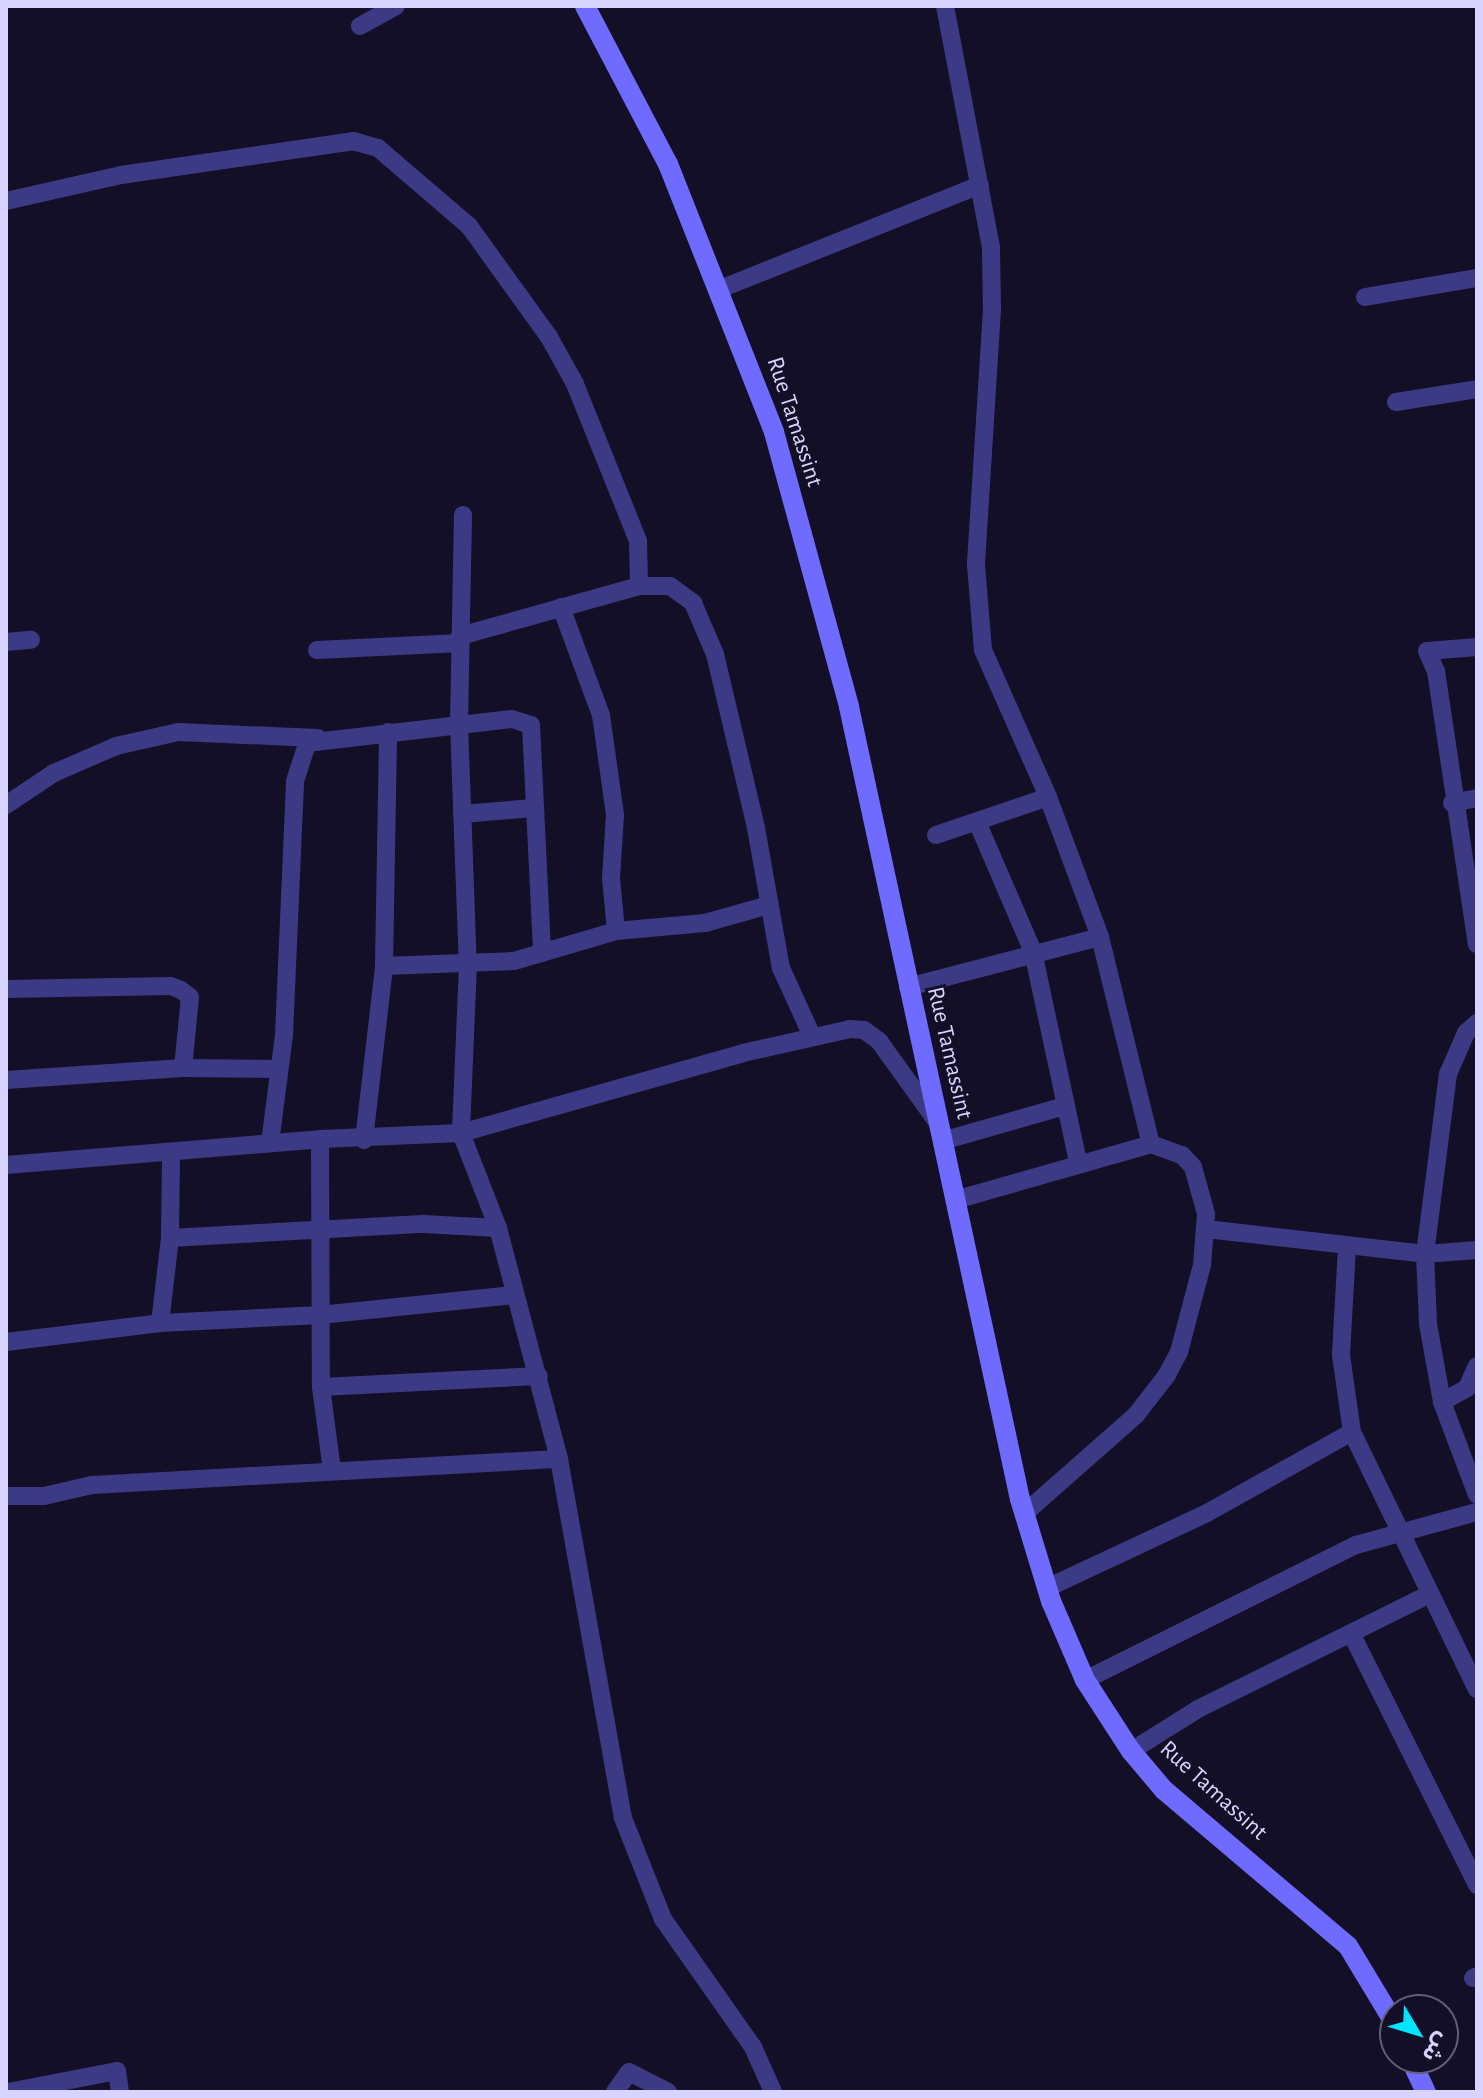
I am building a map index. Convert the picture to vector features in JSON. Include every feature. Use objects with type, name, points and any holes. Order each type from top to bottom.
[{"type":"main road","name":"Rue Tamassint","points":[[585,6],[668,164],[774,432],[849,707],[1025,1513],[1047,1588],[1085,1680],[1131,1751],[1164,1790],[1348,1946],[1379,1997]]},
{"type":"street","points":[[360,26],[396,6]]},
{"type":"street","points":[[945,6],[991,248],[992,309],[977,598],[983,650],[1048,797],[1100,937],[1151,1144]]},
{"type":"street","points":[[6,201],[121,175],[353,141],[378,148],[469,226],[549,337],[575,384],[638,541],[639,586]]},
{"type":"street","points":[[720,289],[980,185]]},
{"type":"street","points":[[1365,297],[1477,278]]},
{"type":"street","points":[[1396,402],[1477,389]]},
{"type":"street","points":[[463,515],[459,724],[468,964],[461,1133],[498,1228],[559,1459],[623,1818],[663,1919],[753,2047],[773,2092]]},
{"type":"street","points":[[317,650],[460,639],[639,586],[681,590],[693,603],[715,654],[781,968],[812,1036]]},
{"type":"street","points":[[561,607],[601,715],[615,815],[611,878],[616,931]]},
{"type":"street","points":[[6,642],[31,640]]},
{"type":"street","points":[[1477,647],[1427,651],[1436,671],[1452,803],[1475,911],[1477,944]]},
{"type":"street","points":[[6,805],[54,773],[116,746],[178,732],[320,738],[512,719],[531,725],[542,953]]},
{"type":"street","points":[[364,1140],[384,966],[388,732]]},
{"type":"street","points":[[270,1143],[279,1069],[295,781],[307,743],[320,738]]},
{"type":"street","points":[[936,835],[978,824],[1048,797]]},
{"type":"street","points":[[1452,803],[1477,798]]},
{"type":"street","points":[[462,814],[533,808]]},
{"type":"street","points":[[978,824],[1033,952],[1078,1162]]},
{"type":"street","points":[[384,966],[468,964],[542,953],[616,931],[705,923],[769,905]]},
{"type":"street","points":[[908,987],[1100,937]]},
{"type":"street","points":[[6,989],[181,990],[190,997],[183,1068]]},
{"type":"street","points":[[1477,1023],[1466,1033],[1448,1074],[1425,1254],[1428,1324],[1442,1402],[1477,1495]]},
{"type":"street","points":[[6,1165],[320,1139],[364,1140],[461,1133],[812,1036],[864,1030],[879,1041],[941,1133],[1065,1106]]},
{"type":"street","points":[[6,1080],[183,1068],[279,1069]]},
{"type":"street","points":[[320,1139],[321,1387],[332,1471]]},
{"type":"street","points":[[955,1200],[1078,1162],[1151,1144],[1182,1155],[1193,1167],[1206,1229],[1189,1320],[1167,1375],[1136,1415],[1025,1513]]},
{"type":"street","points":[[160,1323],[170,1238],[171,1152]]},
{"type":"street","points":[[170,1238],[423,1224],[498,1228]]},
{"type":"street","points":[[1206,1229],[1425,1254],[1477,1250]]},
{"type":"street","points":[[1347,1247],[1341,1355],[1352,1432],[1403,1531],[1477,1689]]},
{"type":"street","points":[[6,1342],[160,1323],[320,1315],[515,1295]]},
{"type":"street","points":[[1442,1402],[1472,1391],[1477,1366]]},
{"type":"street","points":[[321,1387],[539,1376]]},
{"type":"street","points":[[1047,1588],[1207,1513],[1352,1432]]},
{"type":"street","points":[[6,1496],[44,1496],[92,1485],[559,1459]]},
{"type":"street","points":[[1085,1680],[1356,1545],[1477,1512]]},
{"type":"street","points":[[1131,1751],[1198,1709],[1430,1594]]},
{"type":"street","points":[[1352,1635],[1477,1885]]},
{"type":"street","points":[[13,2091],[117,2071],[120,2092]]},
{"type":"street","points":[[615,2092],[629,2072],[668,2092]]}]
